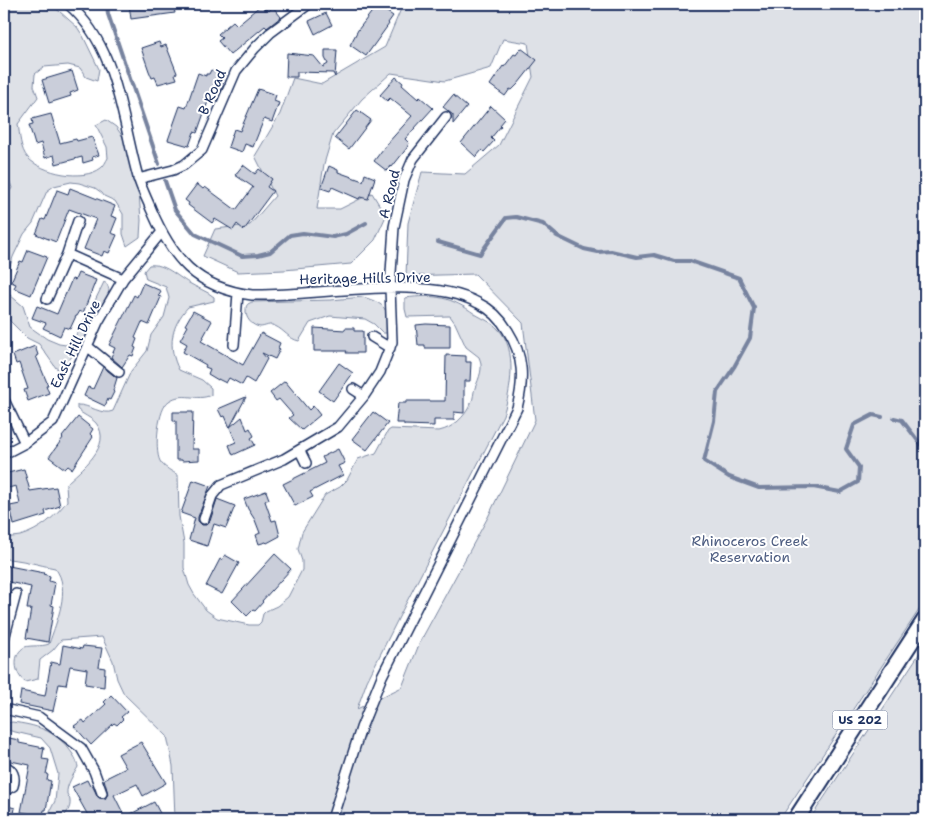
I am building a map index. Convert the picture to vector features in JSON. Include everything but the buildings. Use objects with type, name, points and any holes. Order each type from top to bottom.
[{"type":"main road","name":"US 202","points":[[796,819],[925,620]]},
{"type":"street","name":"Heritage Hills Drive","points":[[68,4],[82,17],[102,47],[120,103],[138,179],[161,233],[180,261],[193,272],[223,288],[238,293],[266,296],[390,288],[442,291],[460,295],[478,302],[493,312],[504,325],[514,342],[520,358],[522,375],[517,408],[374,692],[332,819]]},
{"type":"street","name":"B Road","points":[[138,179],[173,170],[184,165],[202,150],[236,71],[270,33],[309,4]]},
{"type":"street","name":"A Road","points":[[204,519],[218,482],[284,460],[338,427],[364,396],[380,372],[392,342],[390,288],[394,226],[404,180],[413,159],[446,117]]},
{"type":"street","points":[[47,299],[67,254],[78,221]]},
{"type":"street","name":"East Hill Drive","points":[[4,454],[25,443],[53,422],[98,322],[124,279],[161,233]]},
{"type":"street","points":[[67,254],[124,279]]},
{"type":"street","points":[[234,345],[238,293]]},
{"type":"street","points":[[372,337],[390,348]]},
{"type":"street","points":[[87,346],[119,372]]},
{"type":"street","points":[[353,389],[364,396]]},
{"type":"street","points":[[4,400],[25,443]]},
{"type":"street","points":[[300,451],[306,463]]},
{"type":"street","points":[[4,639],[16,594]]},
{"type":"street","points":[[4,709],[39,717],[81,748],[94,772],[102,793]]},
{"type":"street","points":[[4,766],[12,770],[15,778],[13,786],[4,791]]},
{"type":"green space","points":[[4,4],[49,4],[77,27],[99,69],[97,81],[86,77],[80,68],[68,65],[44,67],[35,74],[34,86],[38,97],[18,124],[25,154],[34,163],[43,168],[63,174],[74,175],[93,172],[102,167],[108,158],[107,147],[96,125],[106,120],[116,127],[123,137],[138,179],[141,220],[140,237],[127,246],[123,234],[123,214],[115,201],[104,196],[95,188],[79,183],[71,182],[54,186],[47,191],[33,223],[24,234],[13,257],[4,290],[4,196],[12,188],[4,166]]},
{"type":"green space","name":"Rhinoceros Creek Reservation","points":[[403,4],[925,4],[925,601],[780,819],[175,819],[173,766],[167,736],[124,694],[117,679],[113,661],[102,637],[61,640],[53,650],[40,660],[38,679],[25,682],[19,674],[16,659],[21,650],[27,646],[49,644],[61,606],[62,586],[60,576],[55,568],[4,559],[4,538],[20,536],[40,527],[52,518],[67,501],[66,484],[86,465],[98,449],[101,440],[96,423],[81,413],[77,409],[77,405],[104,412],[113,411],[131,371],[147,351],[151,335],[164,317],[169,298],[166,287],[146,279],[144,271],[149,265],[155,265],[165,268],[214,297],[214,301],[188,307],[178,321],[172,345],[179,370],[202,380],[211,388],[211,395],[206,397],[180,397],[169,401],[162,412],[158,429],[157,448],[161,463],[178,475],[179,516],[184,543],[184,568],[189,585],[206,610],[217,618],[249,625],[258,625],[266,611],[277,606],[288,597],[302,570],[302,561],[298,549],[302,532],[325,495],[340,487],[347,480],[358,459],[376,453],[391,429],[439,431],[454,425],[462,417],[472,401],[480,373],[479,357],[466,347],[450,316],[407,317],[405,298],[425,296],[450,300],[490,322],[504,337],[508,347],[511,370],[503,415],[367,681],[357,709],[402,687],[420,642],[488,517],[535,420],[523,323],[475,274],[406,276],[408,223],[422,172],[465,174],[499,145],[533,77],[528,43],[503,39],[491,68],[445,81],[391,73],[362,99],[333,134],[324,164],[317,209],[340,209],[372,193],[386,216],[375,240],[351,264],[238,272],[203,256],[215,229],[250,225],[275,196],[255,156],[280,114],[293,78],[322,84],[385,47]]},
{"type":"green space","points":[[104,282],[107,284],[109,291],[88,333],[60,369],[56,368],[39,344],[27,338],[4,315],[4,290],[23,306],[30,327],[47,339],[66,345],[73,340]]},
{"type":"green space","points":[[363,297],[377,302],[387,313],[388,333],[383,333],[374,324],[365,319],[330,316],[310,323],[299,341],[273,325],[260,327],[254,325],[248,319],[246,313],[248,304],[252,302],[331,300]]},
{"type":"green space","points":[[925,645],[925,819],[810,819]]},
{"type":"green space","points":[[12,722],[37,727],[51,733],[75,757],[78,767],[68,787],[67,794],[70,806],[62,819],[46,819],[55,801],[58,774],[50,748],[41,738],[4,728],[4,724]]},
{"type":"waterway","points":[[107,4],[108,14],[159,164]]},
{"type":"waterway","points":[[165,181],[175,210],[195,234],[242,256],[270,252],[290,235],[303,233],[333,237],[346,234],[366,223]]},
{"type":"waterway","points":[[438,242],[480,254],[506,218],[516,217],[543,224],[557,236],[584,249],[598,252],[611,251],[637,257],[654,255],[674,261],[690,261],[739,278],[754,308],[750,338],[717,392],[714,421],[704,461],[729,477],[759,488],[813,487],[840,492],[858,482],[859,467],[846,449],[854,425],[873,415],[882,417]]},
{"type":"waterway","points":[[894,418],[902,420],[925,450]]}]
